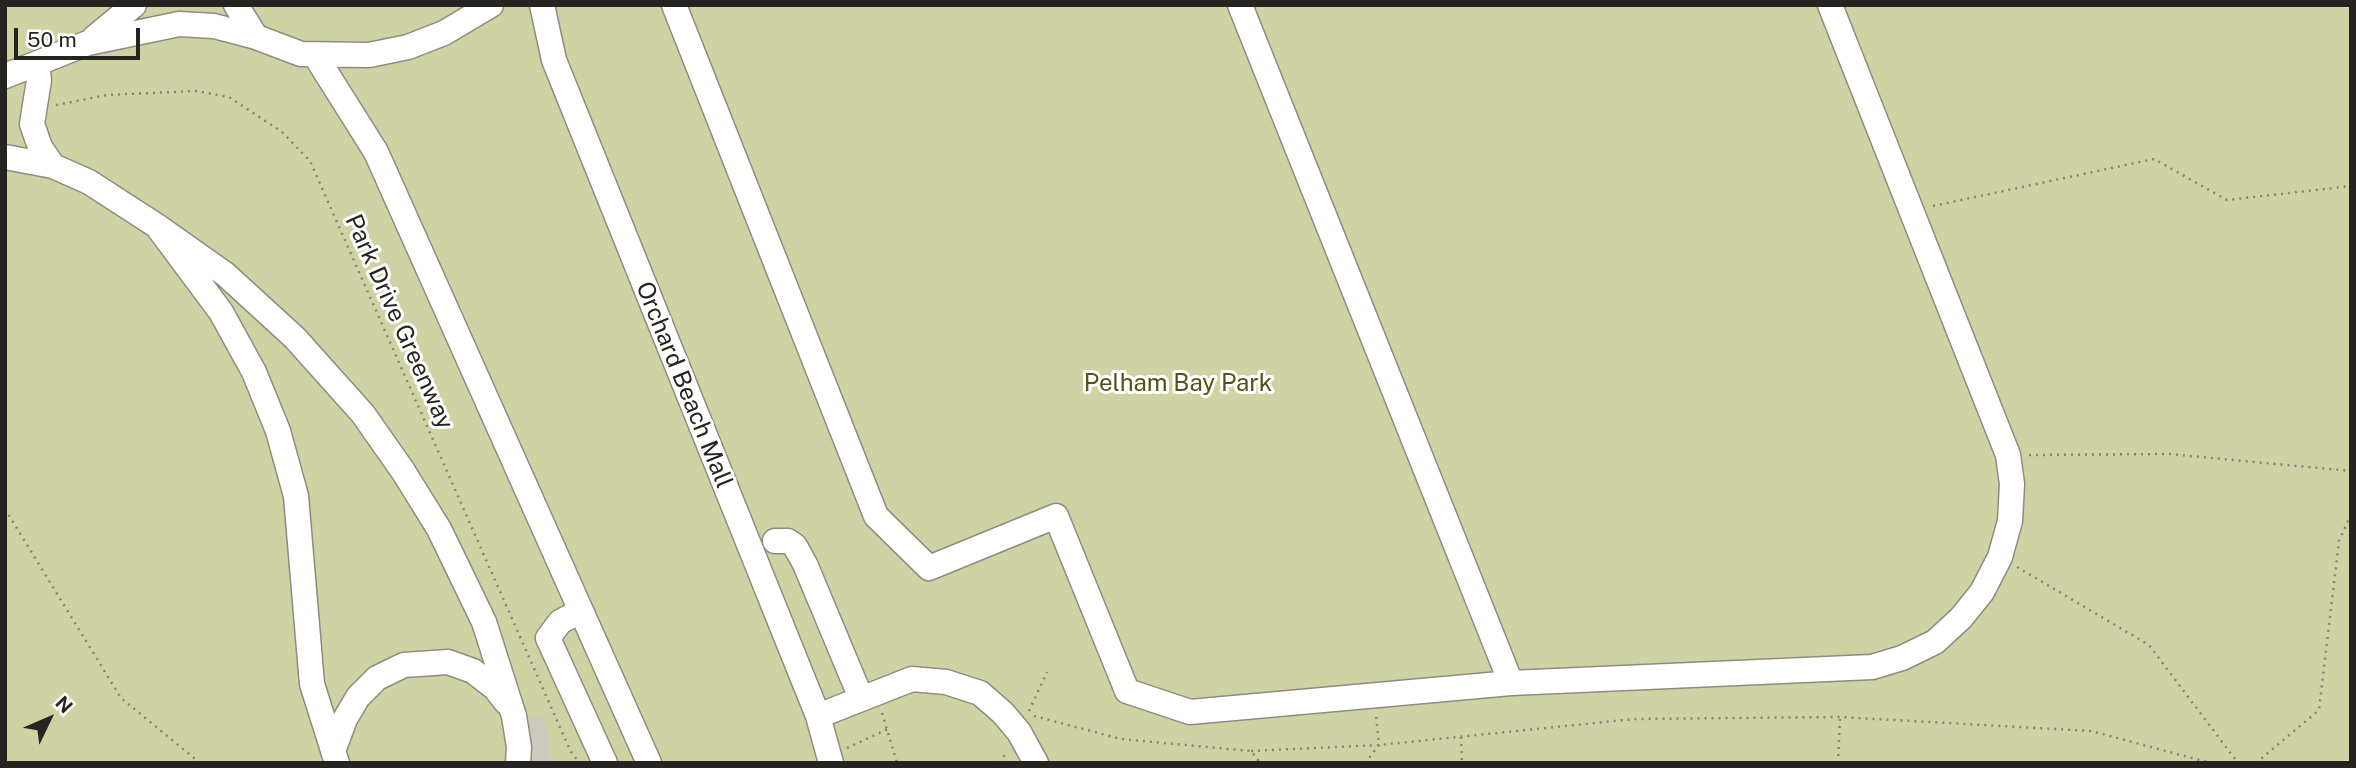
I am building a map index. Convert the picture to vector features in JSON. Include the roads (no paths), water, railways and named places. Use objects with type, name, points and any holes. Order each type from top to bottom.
[{"type":"street","points":[[88,43],[134,5]]},
{"type":"street","points":[[236,5],[257,37]]},
{"type":"street","points":[[5,76],[88,43],[179,24],[214,26],[257,37],[287,50],[315,55],[369,55],[408,47],[452,29],[491,5]]},
{"type":"street","name":"Orchard Beach Mall","points":[[542,5],[554,60],[818,716],[838,756]]},
{"type":"street","points":[[674,5],[876,516],[929,568],[1056,516],[1128,691],[1190,712],[1511,683],[1872,667],[1902,658],[1935,642],[1961,618],[1982,592],[2000,557],[2011,509],[2012,484],[2008,455],[1830,5]]},
{"type":"street","points":[[1240,5],[1511,683]]},
{"type":"street","points":[[315,55],[376,152],[649,763]]},
{"type":"street","points":[[37,64],[38,80],[32,124],[40,147],[53,166]]},
{"type":"street","points":[[5,157],[53,166],[105,191],[225,274],[318,361],[384,442],[439,529],[471,592],[492,644],[514,716],[519,747],[518,763]]},
{"type":"street","points":[[157,226],[221,312],[254,372],[278,431],[296,496],[312,684],[335,757]]},
{"type":"street","points":[[775,541],[788,541],[795,546],[867,696]]},
{"type":"street","points":[[580,611],[560,622],[548,638],[605,763]]},
{"type":"street","points":[[335,757],[345,719],[358,697],[377,678],[404,665],[448,662],[473,671],[495,688],[514,716]]},
{"type":"street","points":[[818,716],[912,679],[962,685],[980,693],[1003,712],[1036,763]]},
{"type":"park label","name":"Pelham Bay Park","points":[[1178,384]]}]
